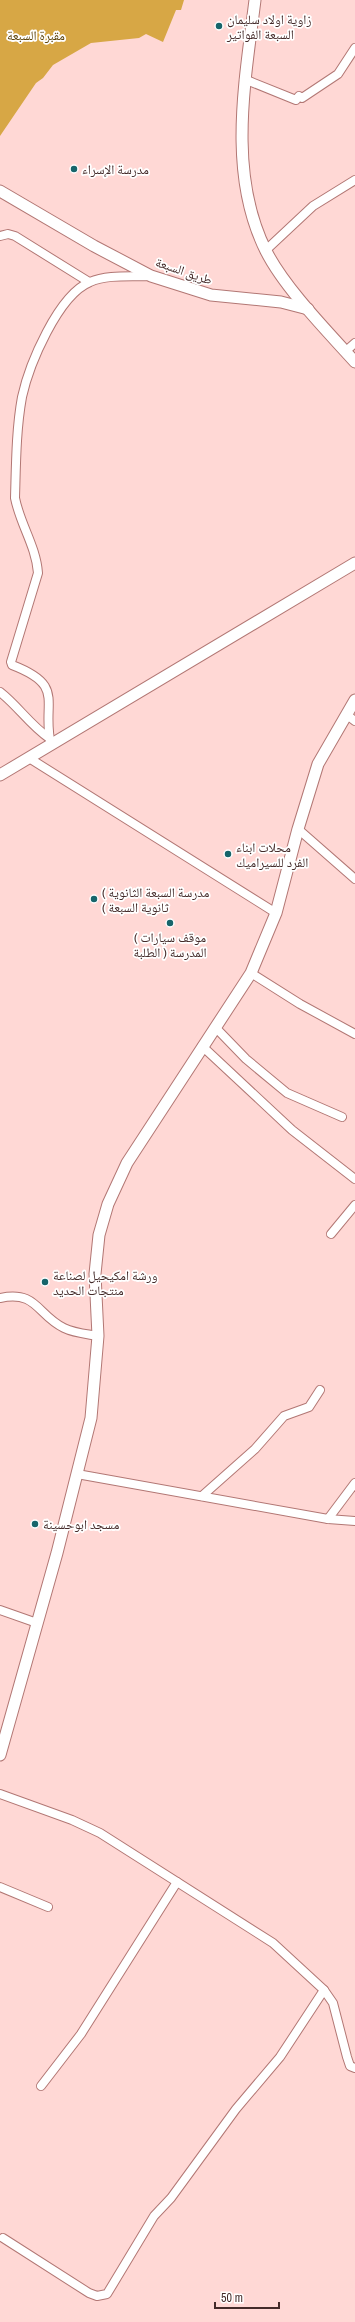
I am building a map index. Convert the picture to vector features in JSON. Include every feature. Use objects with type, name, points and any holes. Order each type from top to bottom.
[{"type":"street","points":[[255,0],[244,79],[242,140],[244,174],[250,203],[266,250],[308,309],[355,362]]},
{"type":"street","points":[[244,79],[296,100],[299,96],[302,98],[338,74],[355,48]]},
{"type":"street","points":[[266,250],[313,206],[355,180]]},
{"type":"street","name":"طريق السبعة","points":[[0,190],[94,246],[151,276],[211,295],[280,302],[308,309]]},
{"type":"street","points":[[0,236],[8,234],[16,236],[89,282]]},
{"type":"street","points":[[50,741],[49,695],[46,687],[37,676],[12,665],[11,662],[38,573],[36,560],[18,513],[15,498],[16,460],[22,397],[40,346],[52,321],[71,294],[89,282],[111,277],[151,276]]},
{"type":"street","points":[[346,351],[355,343]]},
{"type":"street","points":[[0,776],[29,758],[50,741],[355,563]]},
{"type":"street","points":[[0,692],[50,741]]},
{"type":"street","points":[[0,1752],[37,1623],[91,1418],[98,1336],[95,1274],[99,1235],[108,1204],[127,1163],[251,972],[276,913],[298,828],[318,764],[351,717],[355,700]]},
{"type":"street","points":[[29,758],[276,913]]},
{"type":"street","points":[[298,828],[355,879]]},
{"type":"street","points":[[251,972],[300,1004],[355,1034]]},
{"type":"street","points":[[215,1027],[246,1059],[287,1093],[342,1117]]},
{"type":"street","points":[[202,1046],[292,1130],[355,1179]]},
{"type":"street","points":[[330,1234],[355,1205]]},
{"type":"street","points":[[0,1298],[15,1295],[27,1298],[65,1328],[98,1336]]},
{"type":"street","points":[[202,1496],[254,1449],[284,1416],[309,1407],[320,1390]]},
{"type":"street","points":[[77,1474],[328,1519],[355,1521]]},
{"type":"street","points":[[328,1519],[355,1483]]},
{"type":"street","points":[[0,1610],[37,1623]]},
{"type":"street","points":[[0,1794],[72,1820],[100,1833],[273,1943],[324,1990],[333,2004],[350,2066],[355,2068]]},
{"type":"street","points":[[41,2086],[81,2034],[177,1882]]},
{"type":"street","points":[[0,1887],[48,1907]]},
{"type":"street","points":[[3,2238],[89,2293],[97,2296],[106,2294],[154,2216],[171,2198],[236,2109],[280,2057],[324,1990]]},
{"type":"green space","name":"مقبرة السبعة","points":[[0,0],[184,0],[181,10],[176,10],[163,42],[146,34],[139,38],[91,43],[53,65],[43,78],[36,83],[0,136]]},
{"type":"place","name":"زاوية اولاد سليمان السبعة الفواتير","points":[[219,26]]},
{"type":"place","name":"مدرسة الإسراء","points":[[74,169]]},
{"type":"place","name":"محلات ابناء الفرد للسيراميك","points":[[228,854]]},
{"type":"place","name":"( مدرسة السبعة الثانوية ( ثانوية السبعة","points":[[94,899]]},
{"type":"place","name":"( موقف سيارات المدرسة ( الطلبة","points":[[170,923]]},
{"type":"place","name":"ورشة امكيحيل لصناعة منتجات الحديد","points":[[45,1282]]},
{"type":"place","name":"مسجد ابوحسينة","points":[[35,1524]]}]
